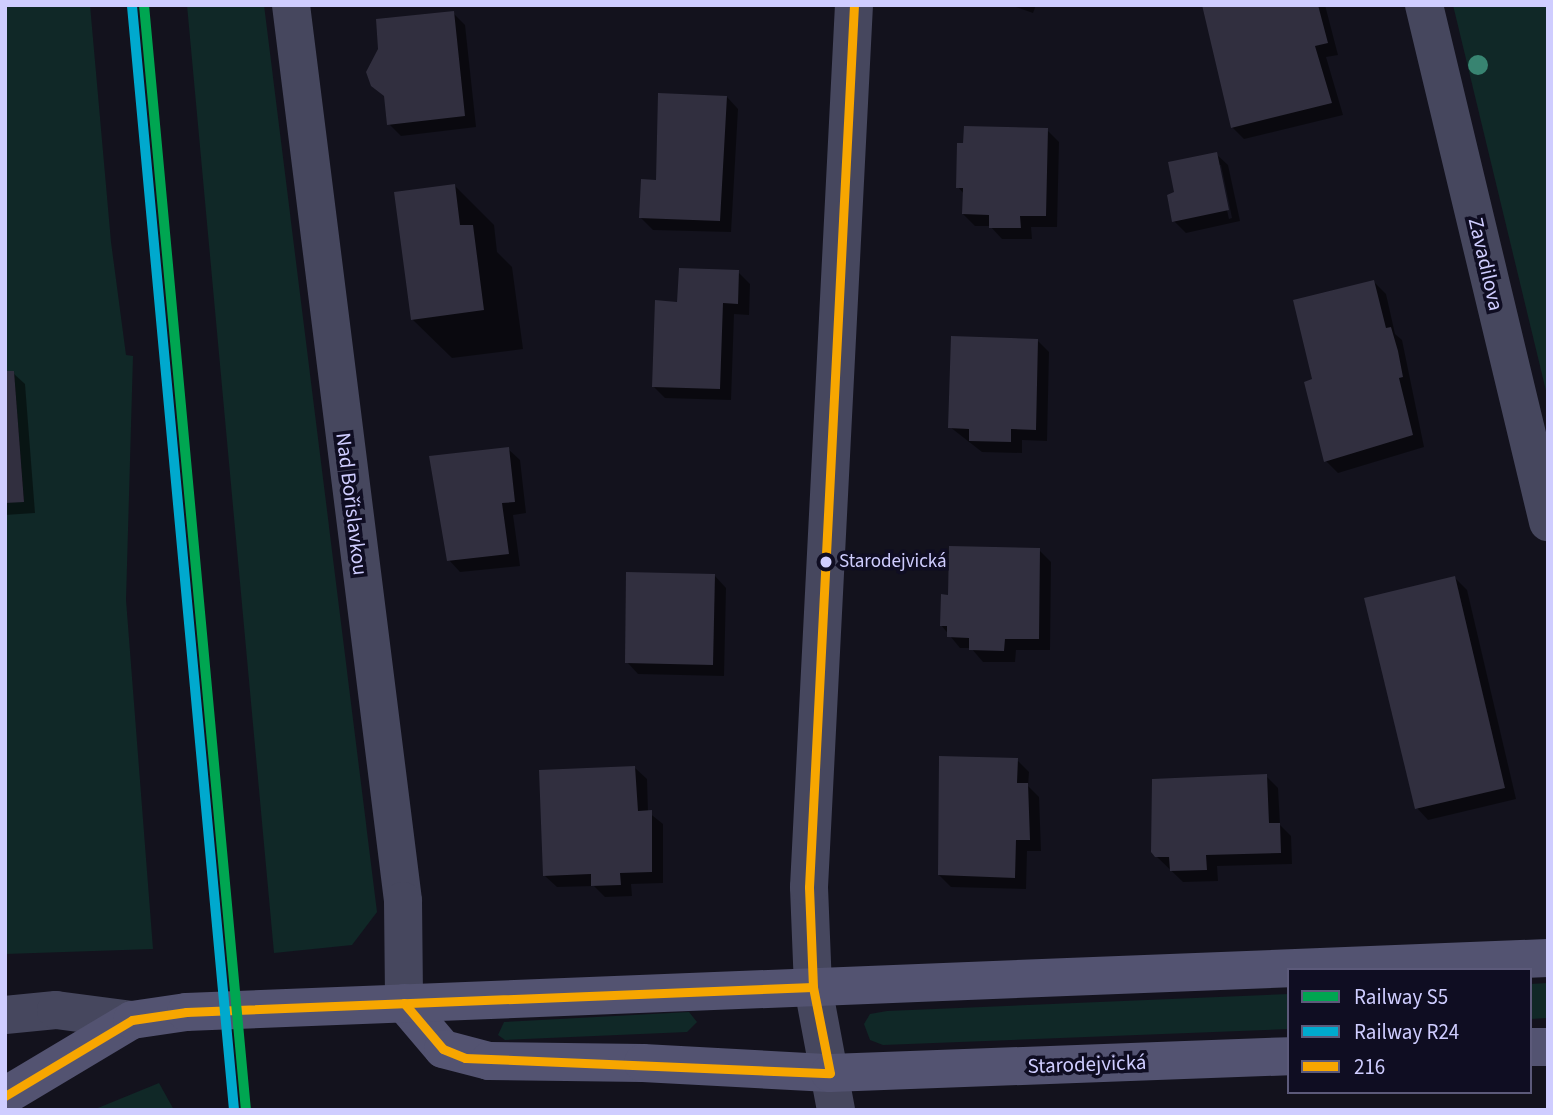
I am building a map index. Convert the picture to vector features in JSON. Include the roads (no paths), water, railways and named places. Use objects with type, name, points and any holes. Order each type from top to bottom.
[{"type":"street","name":"Nad Bořislavkou","points":[[290,5],[403,901],[404,1003]]},
{"type":"street","points":[[833,1091],[813,987],[809,887],[854,5]]},
{"type":"street","name":"Zavadilova","points":[[1424,5],[1548,522]]},
{"type":"street","points":[[1295,968],[1548,958]]},
{"type":"street","points":[[5,1015],[56,1010],[132,1020],[186,1012],[1287,968]]},
{"type":"street","name":"Starodejvická","points":[[404,1003],[443,1049],[465,1058],[833,1091],[1287,1056]]},
{"type":"street","points":[[5,1096],[132,1020]]},
{"type":"rail line","name":"S5","points":[[144,5],[246,1110]]},
{"type":"rail line","name":"R24","points":[[132,6],[234,1110]]},
{"type":"place","name":"Starodejvická","points":[[826,562]]}]
